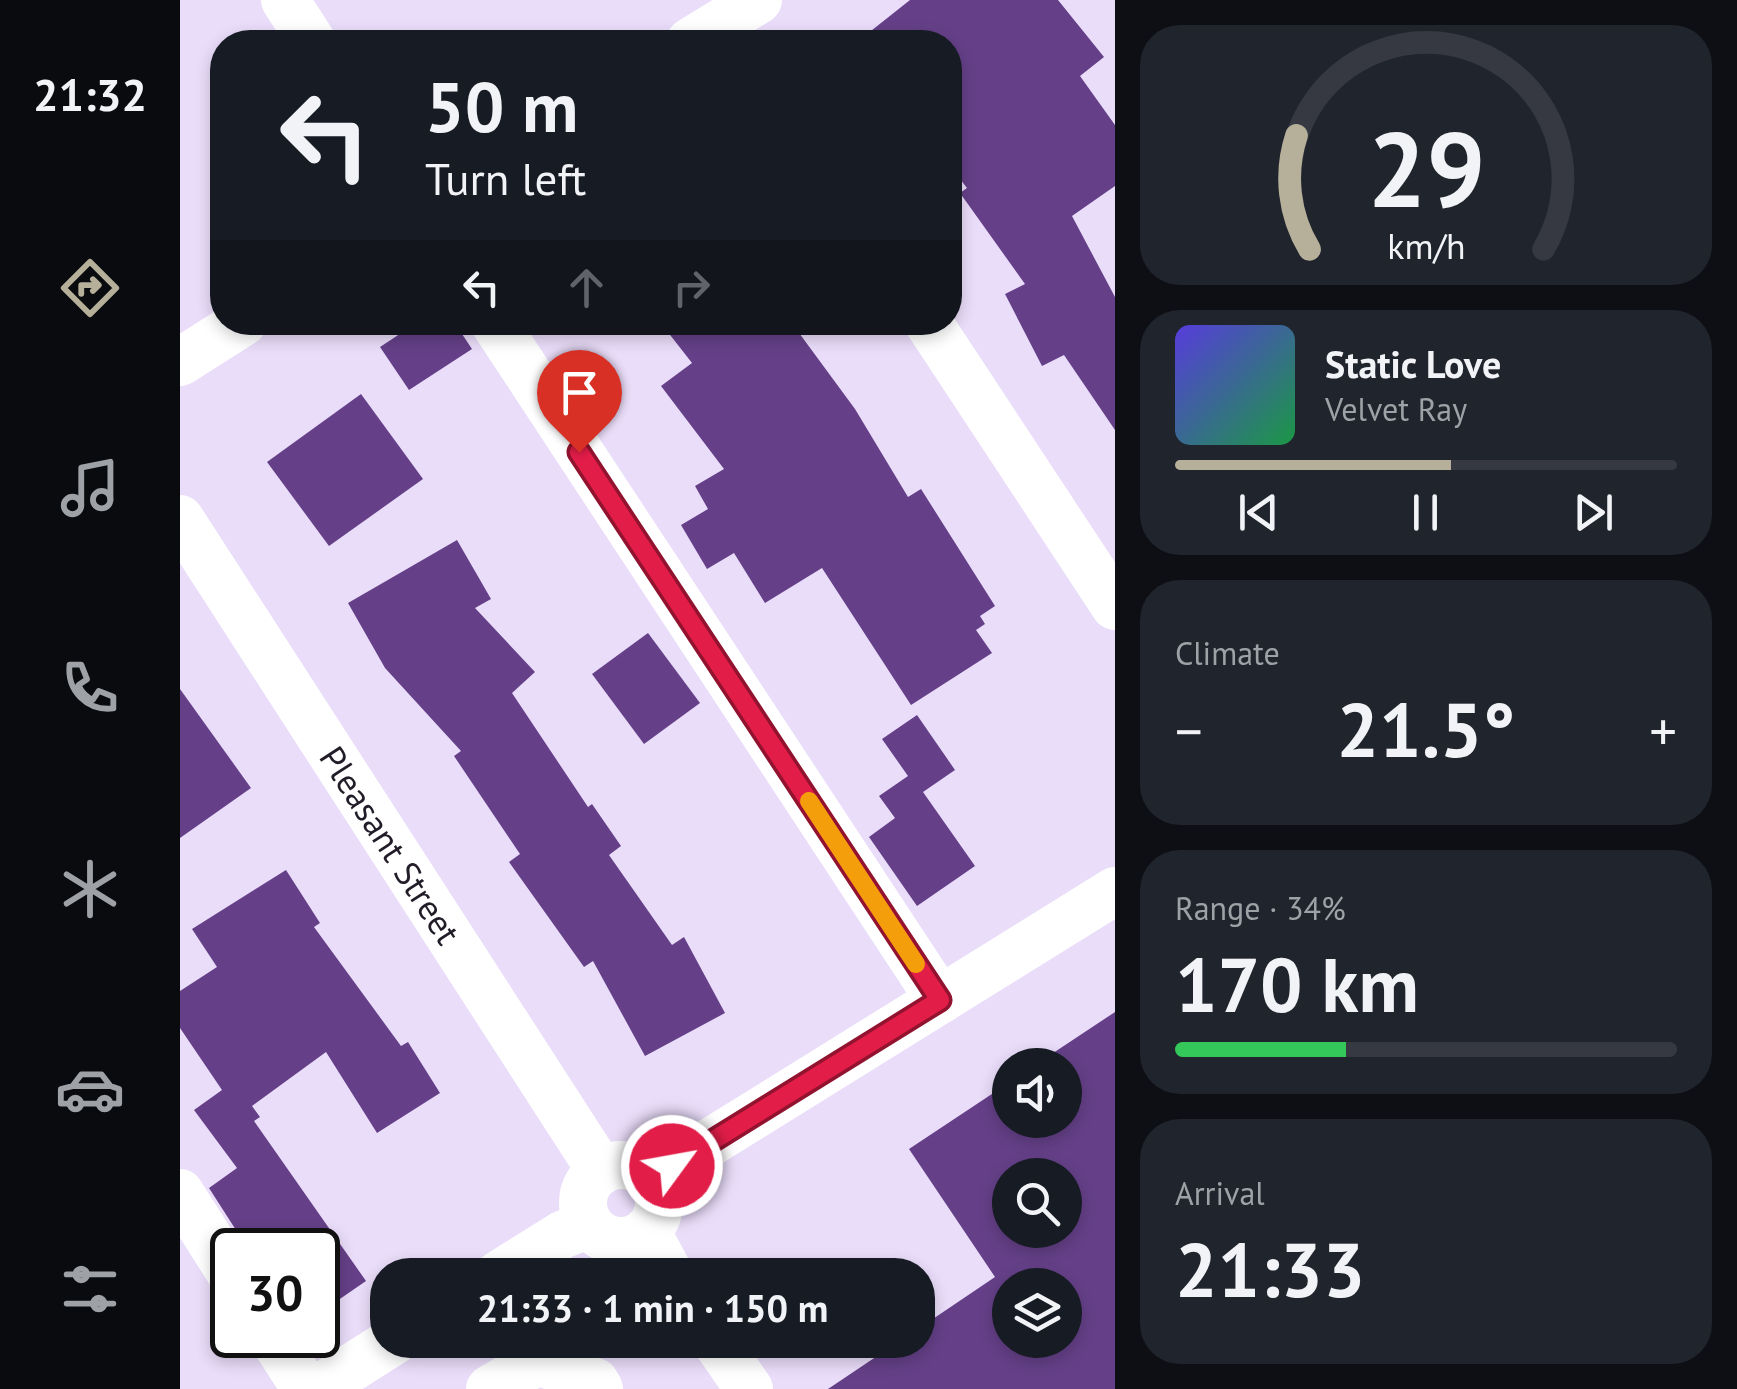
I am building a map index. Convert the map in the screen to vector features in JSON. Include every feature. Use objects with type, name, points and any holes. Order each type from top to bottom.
[{"type":"street","points":[[285,0],[304,30]]},
{"type":"street","points":[[180,362],[222,335]]},
{"type":"street","points":[[503,335],[940,1000]]},
{"type":"street","points":[[937,335],[1114,606]]},
{"type":"street","name":"Pleasant Street","points":[[180,519],[623,1173]]},
{"type":"street","points":[[623,1173],[658,1196],[658,1210],[646,1231],[635,1238],[610,1240],[590,1224],[583,1201],[592,1179],[623,1173],[672,1166],[1114,891]]},
{"type":"street","points":[[180,1193],[210,1240]]},
{"type":"street","points":[[525,1258],[562,1235],[590,1224]]},
{"type":"street","points":[[646,1231],[661,1258]]},
{"type":"street","points":[[318,1389],[370,1356]]},
{"type":"street","points":[[286,1358],[306,1389]]},
{"type":"street","points":[[727,1358],[748,1389]]},
{"type":"street","points":[[490,1389],[538,1361],[594,1382],[599,1389]]},
{"type":"building","points":[[910,0],[1058,0],[1104,57],[1080,76],[1115,125],[1115,186],[1072,216],[1115,297],[1115,430],[1064,355],[1042,366],[1005,294],[1025,284],[962,196],[967,188],[962,182],[962,30],[872,30]]},
{"type":"building","points":[[398,335],[463,335],[472,349],[409,390],[380,347]]},
{"type":"building","points":[[670,335],[801,335],[855,409],[908,497],[921,489],[995,606],[980,616],[985,624],[976,630],[992,653],[911,705],[822,568],[765,603],[734,553],[707,569],[681,525],[708,509],[695,486],[724,469],[661,386],[692,363]]},
{"type":"building","points":[[361,394],[423,479],[329,546],[267,462]]},
{"type":"building","points":[[457,540],[491,599],[475,608],[535,672],[512,693],[588,807],[592,804],[621,846],[609,855],[672,945],[684,937],[725,1013],[645,1056],[593,961],[584,967],[509,862],[520,854],[454,756],[461,751],[385,668],[348,603]]},
{"type":"building","points":[[648,633],[700,703],[644,744],[592,674]]},
{"type":"building","points":[[180,689],[251,788],[180,838]]},
{"type":"building","points":[[917,715],[955,770],[923,792],[975,866],[917,906],[869,837],[895,818],[879,796],[908,776],[882,739]]},
{"type":"building","points":[[286,870],[320,923],[314,927],[401,1046],[408,1042],[440,1093],[377,1133],[326,1052],[252,1106],[260,1117],[254,1121],[329,1228],[235,1228],[209,1188],[237,1168],[194,1110],[222,1090],[180,1028],[180,991],[217,967],[192,929]]},
{"type":"building","points":[[1115,1012],[1115,1389],[828,1389],[874,1358],[935,1358],[935,1318],[992,1279],[992,1358],[1082,1358],[1082,1268],[992,1268],[992,1273],[909,1149],[992,1094],[992,1138],[1082,1138],[1082,1048],[1061,1048]]},
{"type":"building","points":[[340,1244],[366,1281],[340,1299]]},
{"type":"slow traffic","points":[[809,801],[916,964]]},
{"type":"route","points":[[579,452],[940,1000],[672,1166]]}]
